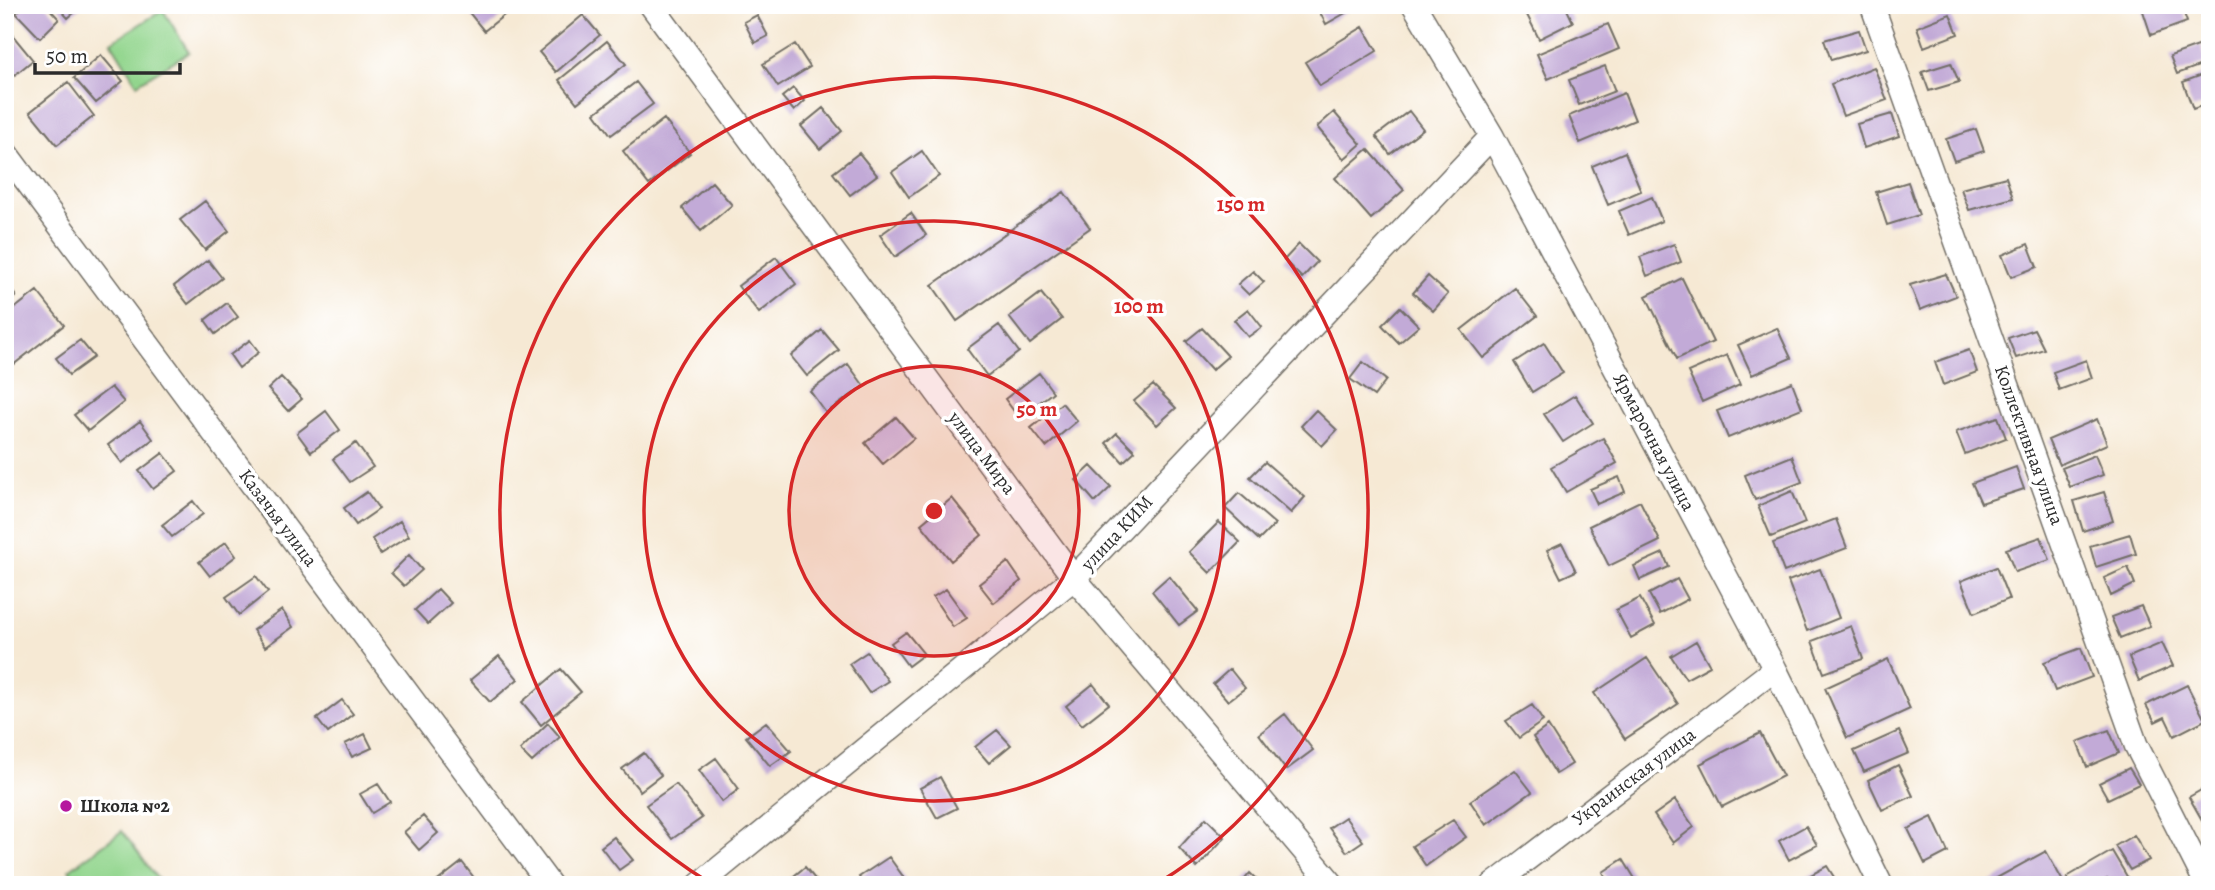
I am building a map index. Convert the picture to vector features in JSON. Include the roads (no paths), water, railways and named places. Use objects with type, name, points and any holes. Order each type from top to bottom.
[{"type":"street","name":"улица Мира","points":[[651,5],[1074,578],[1334,885]]},
{"type":"street","name":"Ярмарочная улица","points":[[1414,5],[1492,136],[1775,669],[1881,885]]},
{"type":"street","name":"Коллективная улица","points":[[1872,5],[2136,745],[2201,878]]},
{"type":"street","name":"улица КИМ","points":[[699,885],[1074,578],[1492,136]]},
{"type":"street","name":"Казачья улица","points":[[5,152],[550,885]]},
{"type":"street","name":"Украинская улица","points":[[1493,885],[1775,669]]},
{"type":"place","name":"Школа №2","points":[[66,806]]}]
